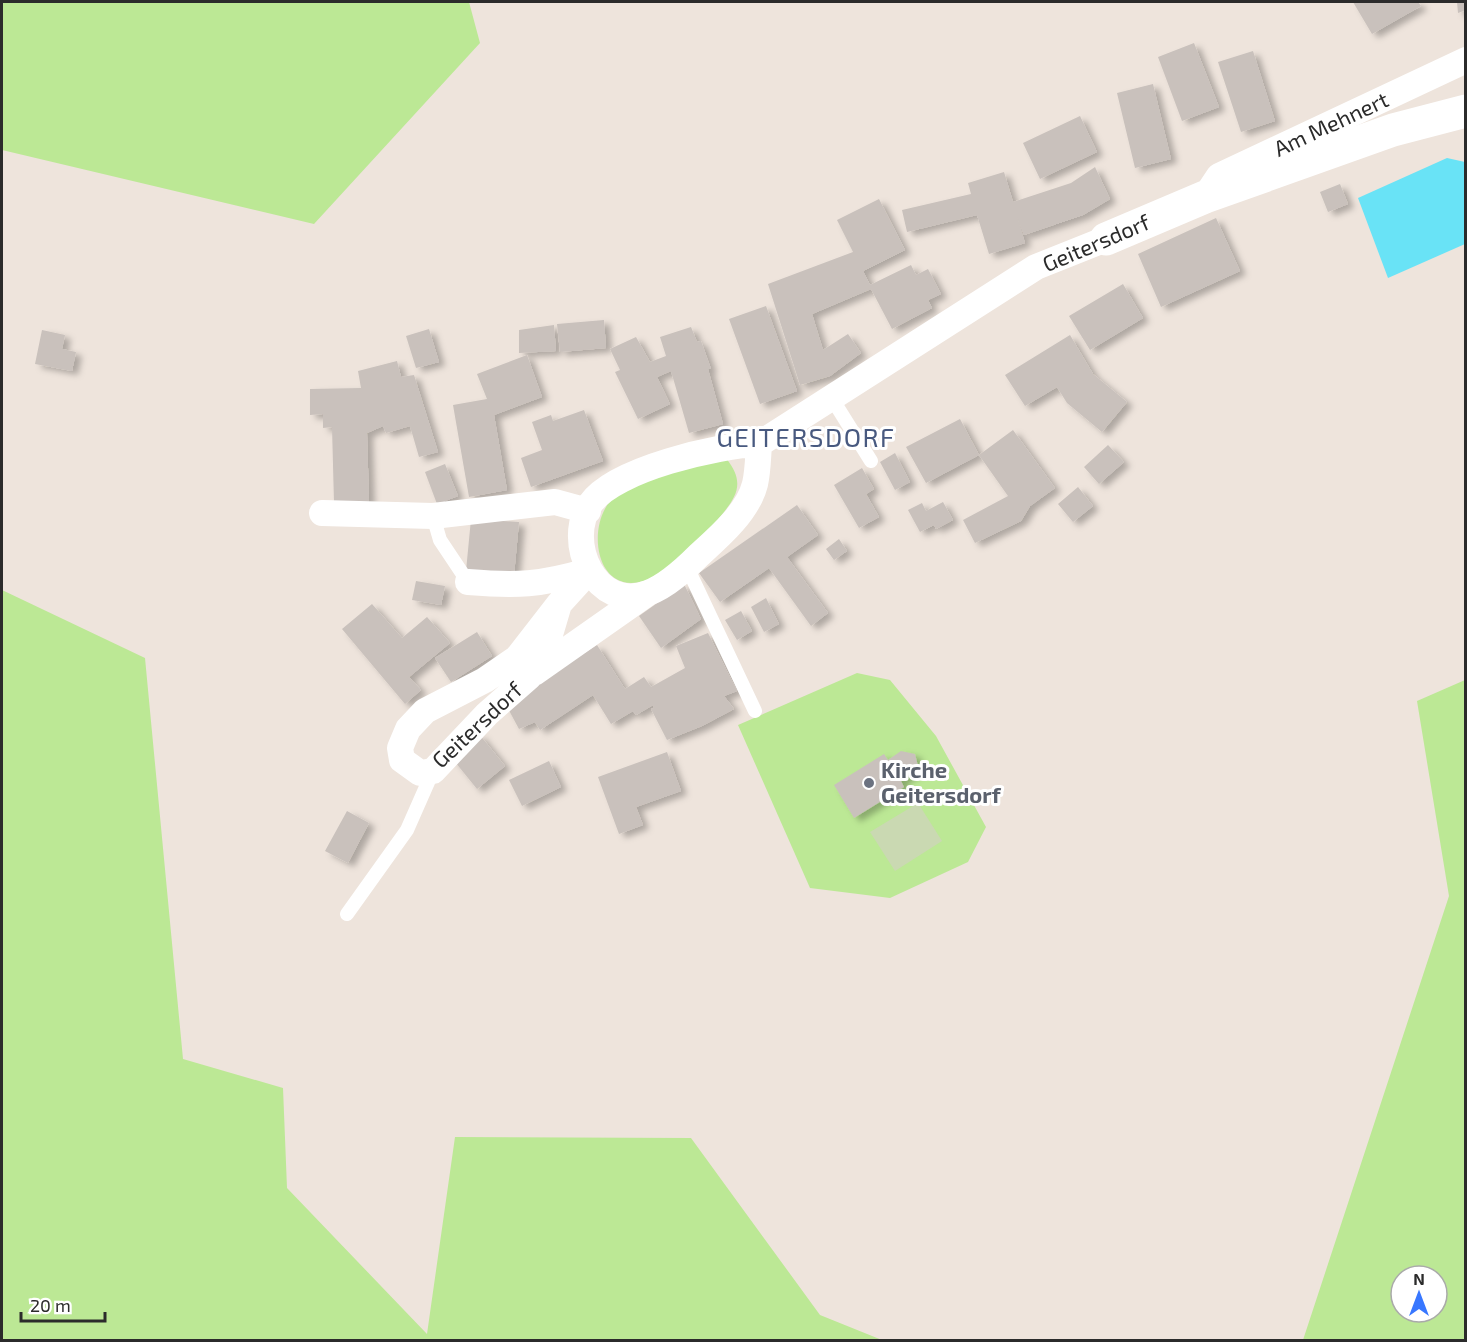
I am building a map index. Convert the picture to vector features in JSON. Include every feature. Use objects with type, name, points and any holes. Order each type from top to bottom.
[{"type":"street","name":"Am Mehnert","points":[[1205,197],[1219,176],[1466,60]]},
{"type":"street","name":"Geitersdorf","points":[[759,444],[755,486],[742,510],[714,542],[687,567],[648,593],[628,596],[610,594],[589,571],[581,549],[581,526],[591,503],[608,487],[641,472],[706,450],[759,444],[1036,267],[1205,197],[1393,130],[1466,111]]},
{"type":"street","points":[[322,513],[434,516],[555,502],[588,511]]},
{"type":"street","name":"Geitersdorf","points":[[559,604],[546,648],[529,677],[487,714],[433,771],[420,773],[402,760],[400,748],[408,729],[424,711],[485,680],[517,657],[559,604],[589,571]]},
{"type":"street","points":[[468,582],[515,586],[555,581],[589,571]]},
{"type":"street","points":[[529,677],[648,593]]},
{"type":"lane","points":[[831,397],[871,461]]},
{"type":"lane","points":[[434,516],[440,540],[468,582]]},
{"type":"lane","points":[[687,567],[755,711]]},
{"type":"lane","points":[[347,914],[407,830],[433,771]]},
{"type":"green space","points":[[2,2],[469,2],[480,43],[314,224],[2,150]]},
{"type":"green space","points":[[726,458],[736,474],[735,495],[720,517],[695,544],[663,571],[644,581],[629,583],[617,579],[607,571],[601,560],[598,533],[601,519],[611,501],[632,486],[644,481],[672,471]]},
{"type":"green space","points":[[2,590],[145,658],[183,1059],[283,1088],[287,1188],[427,1334],[455,1137],[691,1138],[820,1315],[882,1340],[2,1340]]},
{"type":"green space","points":[[857,673],[890,680],[936,736],[986,827],[968,862],[890,898],[810,888],[738,725]]},
{"type":"green space","points":[[1465,680],[1465,1340],[1303,1340],[1449,896],[1417,701]]},
{"type":"green space","points":[[918,803],[942,841],[895,871],[870,832]]},
{"type":"water","points":[[1447,158],[1465,162],[1465,244],[1388,278],[1358,198]]},
{"type":"building","points":[[1353,2],[1418,2],[1421,6],[1372,34]]},
{"type":"building","points":[[1457,2],[1466,2],[1466,10],[1458,13]]},
{"type":"building","points":[[1194,43],[1219,107],[1182,121],[1158,57]]},
{"type":"building","points":[[1253,51],[1275,121],[1241,132],[1218,62]]},
{"type":"building","points":[[1153,84],[1171,159],[1135,168],[1117,93]]},
{"type":"building","points":[[1080,116],[1097,152],[1040,179],[1023,143]]},
{"type":"building","points":[[1095,167],[1110,199],[1083,215],[1024,235],[1017,217],[1025,243],[989,254],[977,215],[907,232],[902,210],[971,194],[968,183],[1004,172],[1013,202],[1071,183]]},
{"type":"building","points":[[1340,184],[1348,204],[1328,212],[1320,192]]},
{"type":"building","points":[[879,199],[905,250],[863,271],[870,285],[911,265],[916,275],[928,269],[941,294],[928,300],[932,308],[892,329],[871,289],[812,314],[823,350],[848,334],[861,353],[830,376],[800,385],[768,284],[853,252],[837,220]]},
{"type":"building","points":[[1216,218],[1240,271],[1161,307],[1138,254]]},
{"type":"building","points":[[1123,284],[1143,318],[1090,350],[1069,316]]},
{"type":"building","points":[[766,306],[797,391],[760,404],[729,319]]},
{"type":"building","points":[[604,320],[606,348],[560,352],[557,324]]},
{"type":"building","points":[[554,325],[556,351],[519,353],[519,330]]},
{"type":"building","points":[[691,327],[697,342],[701,341],[711,369],[708,369],[723,424],[689,433],[671,371],[657,377],[670,404],[638,419],[615,372],[620,370],[610,349],[636,337],[650,362],[666,356],[660,337]]},
{"type":"building","points":[[429,329],[439,362],[416,368],[406,336]]},
{"type":"building","points":[[42,330],[65,335],[62,349],[76,352],[72,371],[35,364]]},
{"type":"building","points":[[1070,335],[1093,374],[1127,402],[1102,432],[1067,403],[1057,387],[1025,406],[1005,375]]},
{"type":"building","points":[[527,355],[542,397],[494,415],[507,490],[469,497],[453,405],[487,399],[477,374]]},
{"type":"building","points":[[397,361],[401,377],[414,375],[438,452],[419,457],[410,426],[386,433],[383,426],[367,433],[369,502],[334,503],[332,427],[323,428],[323,414],[310,415],[310,389],[361,388],[358,371]]},
{"type":"building","points":[[584,410],[603,461],[531,487],[521,458],[542,450],[532,422],[551,415],[553,421]]},
{"type":"building","points":[[960,419],[979,455],[926,483],[906,447]]},
{"type":"building","points":[[1013,430],[1055,488],[1030,506],[1021,521],[975,543],[963,520],[1008,496],[979,455]]},
{"type":"building","points":[[1108,445],[1124,462],[1099,484],[1084,467]]},
{"type":"building","points":[[895,453],[910,482],[895,490],[880,462]]},
{"type":"building","points":[[445,464],[458,496],[437,504],[425,472]]},
{"type":"building","points":[[862,468],[874,489],[866,494],[879,517],[859,528],[834,485]]},
{"type":"building","points":[[1078,487],[1093,506],[1073,522],[1058,504]]},
{"type":"building","points":[[943,502],[953,520],[936,529],[934,525],[920,532],[908,510],[922,503],[926,511]]},
{"type":"building","points":[[797,505],[818,535],[787,557],[828,613],[811,626],[769,568],[720,602],[699,573]]},
{"type":"building","points":[[471,519],[519,522],[514,575],[466,571]]},
{"type":"building","points":[[839,539],[847,551],[834,560],[826,549]]},
{"type":"building","points":[[416,581],[445,586],[441,605],[412,600]]},
{"type":"building","points":[[684,584],[701,619],[661,648],[639,616]]},
{"type":"building","points":[[766,598],[779,624],[764,632],[751,607]]},
{"type":"building","points":[[372,604],[402,638],[427,617],[450,643],[409,677],[421,690],[405,704],[342,629]]},
{"type":"building","points":[[741,611],[752,631],[737,640],[725,620]]},
{"type":"building","points":[[477,632],[492,656],[451,682],[435,658]]},
{"type":"building","points":[[708,633],[737,691],[724,696],[734,709],[702,726],[667,740],[651,709],[654,708],[653,705],[636,715],[633,711],[611,724],[593,695],[540,730],[535,722],[519,729],[505,703],[597,645],[625,689],[644,677],[651,687],[685,668],[676,646]]},
{"type":"building","points":[[479,734],[505,766],[477,789],[451,757]]},
{"type":"building","name":"Kirche Geitersdorf","points":[[901,751],[915,754],[918,766],[914,773],[901,781],[904,787],[854,818],[834,785],[884,754],[888,760]]},
{"type":"building","points":[[667,752],[681,791],[636,807],[643,825],[619,834],[598,777]]},
{"type":"building","points":[[549,761],[561,787],[522,806],[509,780]]},
{"type":"building","points":[[347,811],[369,823],[348,863],[325,851]]},
{"type":"place","name":"Kirche Geitersdorf","points":[[869,783]]},
{"type":"district","name":"GEITERSDORF","points":[[806,438]]}]
